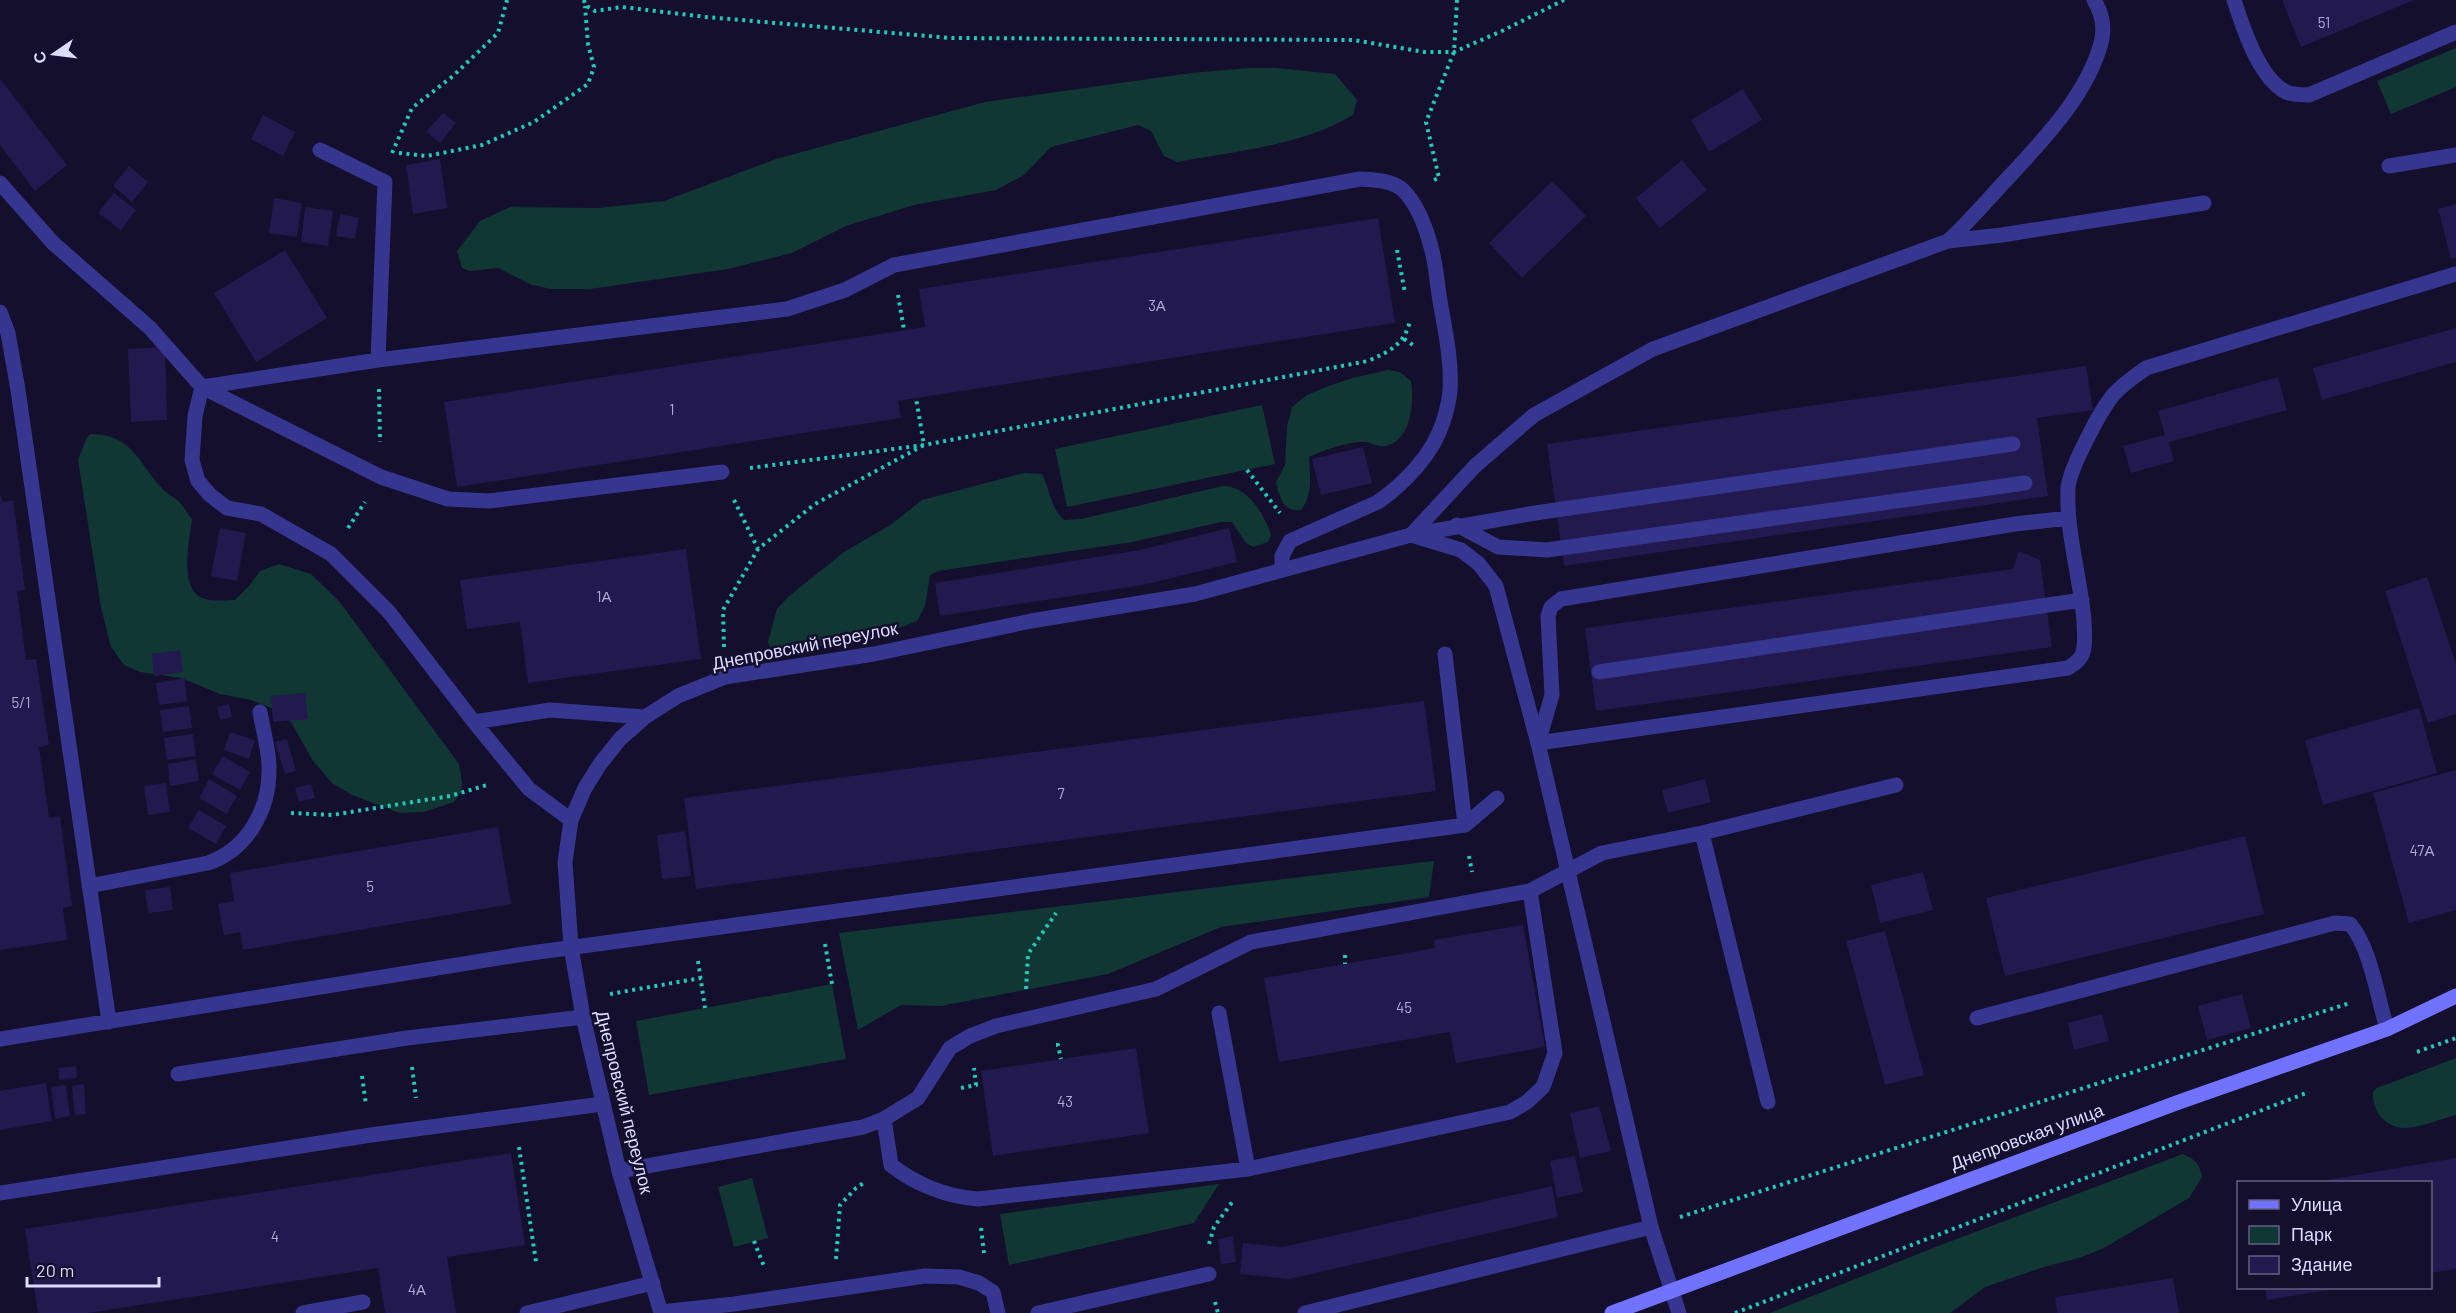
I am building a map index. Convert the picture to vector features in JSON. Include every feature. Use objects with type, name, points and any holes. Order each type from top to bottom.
[{"type":"main road","name":"Днепровская улица","points":[[1612,1313],[1671,1289],[2179,1102],[2387,1029],[2456,996]]},
{"type":"street","points":[[1948,241],[1966,225],[2052,129],[2090,73],[2101,42],[2102,13],[2094,0]]},
{"type":"street","points":[[2234,0],[2247,38],[2273,84],[2288,93],[2309,95],[2456,32]]},
{"type":"street","points":[[320,150],[385,183],[378,360]]},
{"type":"street","points":[[2389,166],[2441,155],[2456,155]]},
{"type":"street","points":[[202,387],[378,360],[788,309],[845,290],[894,265],[1360,179],[1381,180],[1401,188],[1421,219],[1432,248],[1448,355],[1450,392],[1444,421],[1434,444],[1419,464],[1390,493],[1378,502],[1290,541],[1282,556],[1282,570]]},
{"type":"street","points":[[0,183],[53,243],[150,328],[202,387],[381,477],[448,499],[489,501],[722,472]]},
{"type":"street","points":[[1679,1313],[1651,1227],[1538,743],[1496,586],[1479,564],[1461,550],[1411,534],[1475,466],[1534,415],[1653,349],[1948,241],[2002,235],[2204,203]]},
{"type":"street","points":[[1538,743],[2068,668],[2078,661],[2083,652],[2085,639],[2082,600],[2069,518],[2068,486],[2083,449],[2113,395],[2146,368],[2456,274]]},
{"type":"street","points":[[0,312],[8,333],[18,390],[109,1022]]},
{"type":"street","points":[[202,387],[195,416],[192,460],[198,481],[210,495],[227,508],[261,514],[331,554],[389,612],[529,789],[571,820]]},
{"type":"street","name":"Днепровский переулок","points":[[661,1312],[602,1104],[583,1017],[571,947],[565,862],[571,820],[585,788],[600,764],[620,740],[645,717],[678,696],[725,677],[874,654],[1031,621],[1196,594],[1411,534],[1457,525],[2013,444]]},
{"type":"street","points":[[1457,525],[1498,547],[1547,550],[2025,483]]},
{"type":"street","points":[[1538,743],[1552,694],[1548,616],[1551,607],[1561,599],[2003,526],[2069,518]]},
{"type":"street","points":[[1599,672],[2082,600]]},
{"type":"street","points":[[1445,654],[1465,825]]},
{"type":"street","points":[[474,722],[550,710],[645,717]]},
{"type":"street","points":[[89,886],[208,863],[224,857],[237,847],[254,826],[266,802],[269,767],[260,712]]},
{"type":"street","points":[[620,1171],[863,1127],[884,1119],[918,1098],[950,1048],[970,1036],[1025,1018],[1156,989],[1251,942],[1530,891],[1602,854],[1702,833],[1896,785]]},
{"type":"street","points":[[0,1039],[571,947],[1465,825],[1497,798]]},
{"type":"street","points":[[1702,833],[1768,1102]]},
{"type":"street","points":[[884,1119],[891,1165],[905,1176],[923,1185],[978,1199],[1248,1168],[1510,1112],[1527,1102],[1543,1087],[1554,1053],[1530,891]]},
{"type":"street","points":[[1977,1018],[2335,923],[2350,924],[2358,933],[2375,983],[2376,995],[2387,1029]]},
{"type":"street","points":[[1219,1013],[1248,1168]]},
{"type":"street","points":[[178,1074],[407,1038],[583,1017]]},
{"type":"street","points":[[0,1193],[371,1135],[602,1104]]},
{"type":"street","points":[[1305,1313],[1651,1227]]},
{"type":"street","points":[[1038,1313],[1209,1274]]},
{"type":"street","points":[[661,1312],[734,1304],[925,1276],[959,1277],[979,1283],[993,1292],[998,1313]]},
{"type":"street","points":[[527,1313],[653,1283]]},
{"type":"street","points":[[303,1313],[340,1310],[363,1302]]},
{"type":"path","points":[[385,183],[387,163],[412,108],[453,76],[498,33],[507,0]]},
{"type":"path","points":[[1401,188],[1439,178],[1426,122],[1454,52],[1457,0]]},
{"type":"path","points":[[584,3],[595,11],[622,7],[706,17],[951,38],[1353,40],[1424,52],[1454,52],[1564,0]]},
{"type":"path","points":[[393,151],[412,156],[427,156],[482,145],[534,122],[588,84],[594,68],[588,44],[584,3]]},
{"type":"path","points":[[1396,243],[1406,300]]},
{"type":"path","points":[[758,549],[722,472],[924,445],[1368,361],[1388,352],[1404,339],[1410,322],[1408,311]]},
{"type":"path","points":[[331,554],[381,477],[378,360]]},
{"type":"path","points":[[916,398],[924,445]]},
{"type":"path","points":[[723,610],[758,549],[815,504],[924,445]]},
{"type":"path","points":[[1247,470],[1284,518],[1290,541]]},
{"type":"path","points":[[262,809],[300,815],[332,815],[433,799],[483,787]]},
{"type":"path","points":[[1465,825],[1476,900]]},
{"type":"path","points":[[1025,1018],[1028,954],[1054,916],[1093,876]]},
{"type":"path","points":[[820,913],[832,984]]},
{"type":"path","points":[[692,930],[705,1008]]},
{"type":"path","points":[[580,999],[700,978]]},
{"type":"path","points":[[1651,1227],[2376,995]]},
{"type":"path","points":[[2407,1055],[2456,1038]]},
{"type":"path","points":[[1047,1047],[1058,1045],[1061,1059]]},
{"type":"path","points":[[918,1098],[976,1085],[973,1061]]},
{"type":"path","points":[[1735,1313],[2310,1092]]},
{"type":"path","points":[[514,1116],[536,1262]]},
{"type":"path","points":[[978,1199],[982,1218],[981,1237],[993,1292]]},
{"type":"path","points":[[834,1288],[840,1205]]},
{"type":"green space","points":[[2456,48],[2456,87],[2391,114],[2377,81]]},
{"type":"green space","points":[[1276,68],[1335,74],[1357,100],[1353,115],[1312,134],[1290,141],[1177,162],[1164,156],[1151,131],[1138,125],[1051,147],[1024,175],[996,190],[914,205],[846,226],[792,253],[728,269],[590,289],[551,289],[532,285],[498,268],[470,271],[462,268],[457,251],[480,221],[510,207],[598,208],[664,201],[776,159],[985,102],[1191,73]]},
{"type":"green space","points":[[1388,370],[1400,372],[1411,381],[1411,409],[1406,428],[1401,436],[1386,446],[1364,442],[1351,443],[1309,457],[1310,485],[1305,504],[1301,510],[1290,509],[1283,503],[1276,482],[1285,465],[1287,427],[1292,407],[1307,395],[1329,386]]},
{"type":"green space","points":[[1262,405],[1275,464],[1067,507],[1055,449]]},
{"type":"green space","points":[[91,434],[118,440],[127,446],[192,519],[187,562],[188,573],[190,584],[202,598],[235,600],[260,571],[279,564],[311,574],[339,601],[459,764],[461,792],[454,802],[424,812],[400,813],[352,795],[332,783],[313,761],[291,722],[277,710],[251,700],[220,694],[181,678],[140,672],[124,665],[111,647],[101,607],[78,460],[87,437]]},
{"type":"green space","points":[[1024,473],[1042,474],[1053,504],[1064,520],[1081,519],[1223,486],[1232,487],[1254,503],[1271,535],[1268,542],[1253,547],[1246,543],[1232,522],[1221,522],[1132,542],[938,571],[930,575],[925,606],[917,621],[899,628],[782,655],[771,650],[768,642],[777,609],[789,596],[844,552],[892,524],[922,500]]},
{"type":"green space","points":[[1434,861],[1429,897],[1221,927],[1108,974],[941,1006],[901,1005],[858,1030],[839,933]]},
{"type":"green space","points":[[832,984],[846,1059],[649,1095],[636,1021]]},
{"type":"green space","points":[[2456,1058],[2456,1115],[2404,1128],[2391,1125],[2377,1111],[2373,1092],[2377,1088]]},
{"type":"green space","points":[[2183,1154],[2196,1163],[2202,1177],[2189,1198],[2104,1248],[1985,1287],[1950,1313],[1770,1313],[1938,1246]]},
{"type":"green space","points":[[752,1178],[768,1238],[734,1247],[718,1187]]},
{"type":"green space","points":[[1219,1184],[1194,1223],[1009,1265],[1000,1214]]},
{"type":"building","points":[[2282,0],[2414,0],[2301,47]]},
{"type":"building","points":[[0,79],[67,165],[35,191],[0,145]]},
{"type":"building","points":[[1743,89],[1762,120],[1709,152],[1691,120]]},
{"type":"building","points":[[443,113],[456,123],[440,143],[426,132]]},
{"type":"building","points":[[263,115],[295,132],[283,156],[251,139]]},
{"type":"building","points":[[440,159],[447,208],[413,214],[406,165]]},
{"type":"building","points":[[1682,160],[1707,190],[1660,228],[1636,198]]},
{"type":"building","points":[[129,166],[148,182],[132,202],[113,186]]},
{"type":"building","points":[[1552,181],[1586,216],[1522,278],[1489,243]]},
{"type":"building","points":[[114,193],[136,210],[121,230],[98,213]]},
{"type":"building","points":[[274,198],[302,203],[297,237],[269,233]]},
{"type":"building","points":[[2456,204],[2456,258],[2451,259],[2438,209]]},
{"type":"building","points":[[305,207],[333,211],[328,246],[301,242]]},
{"type":"building","points":[[340,214],[359,218],[355,239],[336,236]]},
{"type":"building","points":[[1378,218],[1395,323],[898,401],[901,418],[457,487],[444,402],[925,327],[919,289]]},
{"type":"building","points":[[285,250],[327,318],[256,362],[214,293]]},
{"type":"building","points":[[2456,328],[2456,362],[2322,400],[2313,368]]},
{"type":"building","points":[[165,347],[167,420],[131,422],[128,349]]},
{"type":"building","points":[[2086,366],[2093,410],[2037,418],[2048,496],[1564,566],[1547,444]]},
{"type":"building","points":[[2278,377],[2287,410],[2169,442],[2174,461],[2131,473],[2123,446],[2165,435],[2158,411]]},
{"type":"building","points":[[1363,447],[1372,483],[1321,495],[1312,459]]},
{"type":"building","points":[[0,494],[3,502],[13,500],[25,590],[17,591],[26,660],[36,659],[49,745],[39,747],[49,818],[60,816],[72,906],[63,908],[67,940],[0,950]]},
{"type":"building","points":[[220,528],[246,533],[237,581],[211,576]]},
{"type":"building","points":[[1229,528],[1237,562],[1143,585],[940,616],[935,583],[1140,550]]},
{"type":"building","points":[[686,549],[701,659],[528,683],[520,622],[467,629],[460,580]]},
{"type":"building","points":[[2019,551],[2040,560],[2052,647],[1596,711],[1585,628],[2013,569]]},
{"type":"building","points":[[2427,577],[2456,664],[2456,714],[2428,723],[2385,591]]},
{"type":"building","points":[[180,650],[183,672],[154,676],[152,654]]},
{"type":"building","points":[[185,678],[187,701],[159,705],[156,683]]},
{"type":"building","points":[[305,693],[308,719],[273,722],[271,696]]},
{"type":"building","points":[[1424,701],[1436,791],[696,889],[684,798]]},
{"type":"building","points":[[229,704],[232,717],[220,720],[217,707]]},
{"type":"building","points":[[189,706],[192,728],[163,732],[160,710]]},
{"type":"building","points":[[2419,708],[2437,773],[2323,805],[2305,740]]},
{"type":"building","points":[[230,732],[255,740],[249,759],[224,750]]},
{"type":"building","points":[[193,734],[196,756],[167,760],[164,738]]},
{"type":"building","points":[[287,739],[296,771],[285,774],[275,742]]},
{"type":"building","points":[[223,756],[250,772],[240,790],[212,774]]},
{"type":"building","points":[[196,759],[199,781],[170,786],[168,764]]},
{"type":"building","points":[[2456,770],[2456,910],[2409,923],[2373,793]]},
{"type":"building","points":[[209,779],[237,796],[227,814],[199,798]]},
{"type":"building","points":[[1705,779],[1711,802],[1668,813],[1662,790]]},
{"type":"building","points":[[166,783],[170,812],[148,815],[144,786]]},
{"type":"building","points":[[311,784],[315,798],[299,802],[295,788]]},
{"type":"building","points":[[199,810],[226,826],[216,844],[188,828]]},
{"type":"building","points":[[498,827],[511,904],[243,950],[240,932],[224,935],[218,904],[234,901],[230,873]]},
{"type":"building","points":[[685,831],[691,876],[662,879],[657,835]]},
{"type":"building","points":[[2245,836],[2264,914],[2005,976],[1986,898]]},
{"type":"building","points":[[1923,872],[1933,910],[1880,923],[1871,885]]},
{"type":"building","points":[[170,887],[173,910],[148,913],[145,890]]},
{"type":"building","points":[[1523,925],[1545,1047],[1456,1063],[1450,1032],[1279,1062],[1264,978],[1435,948],[1434,940]]},
{"type":"building","points":[[1885,931],[1924,1075],[1885,1085],[1846,941]]},
{"type":"building","points":[[2242,994],[2251,1028],[2207,1040],[2198,1006]]},
{"type":"building","points":[[2102,1014],[2109,1041],[2074,1050],[2068,1023]]},
{"type":"building","points":[[1136,1048],[1149,1133],[993,1156],[981,1071]]},
{"type":"building","points":[[76,1066],[77,1078],[59,1080],[58,1068]]},
{"type":"building","points":[[46,1083],[52,1121],[0,1130],[0,1091]]},
{"type":"building","points":[[84,1084],[86,1114],[75,1115],[72,1086]]},
{"type":"building","points":[[66,1085],[70,1116],[55,1119],[51,1087]]},
{"type":"building","points":[[1599,1106],[1611,1151],[1580,1158],[1570,1113]]},
{"type":"building","points":[[511,1153],[525,1245],[447,1257],[456,1313],[385,1313],[378,1268],[88,1313],[38,1313],[25,1229]]},
{"type":"building","points":[[1575,1156],[1583,1192],[1557,1198],[1550,1161]]},
{"type":"building","points":[[2456,1158],[2456,1269],[2432,1273],[2432,1181],[2321,1181]]},
{"type":"building","points":[[1552,1186],[1558,1217],[1290,1279],[1240,1274],[1243,1243],[1283,1247]]},
{"type":"building","points":[[1233,1236],[1236,1262],[1221,1264],[1218,1239]]},
{"type":"building","points":[[2173,1278],[2179,1313],[2057,1313],[2055,1297]]},
{"type":"building","points":[[2265,1289],[2334,1289],[2267,1300]]}]
